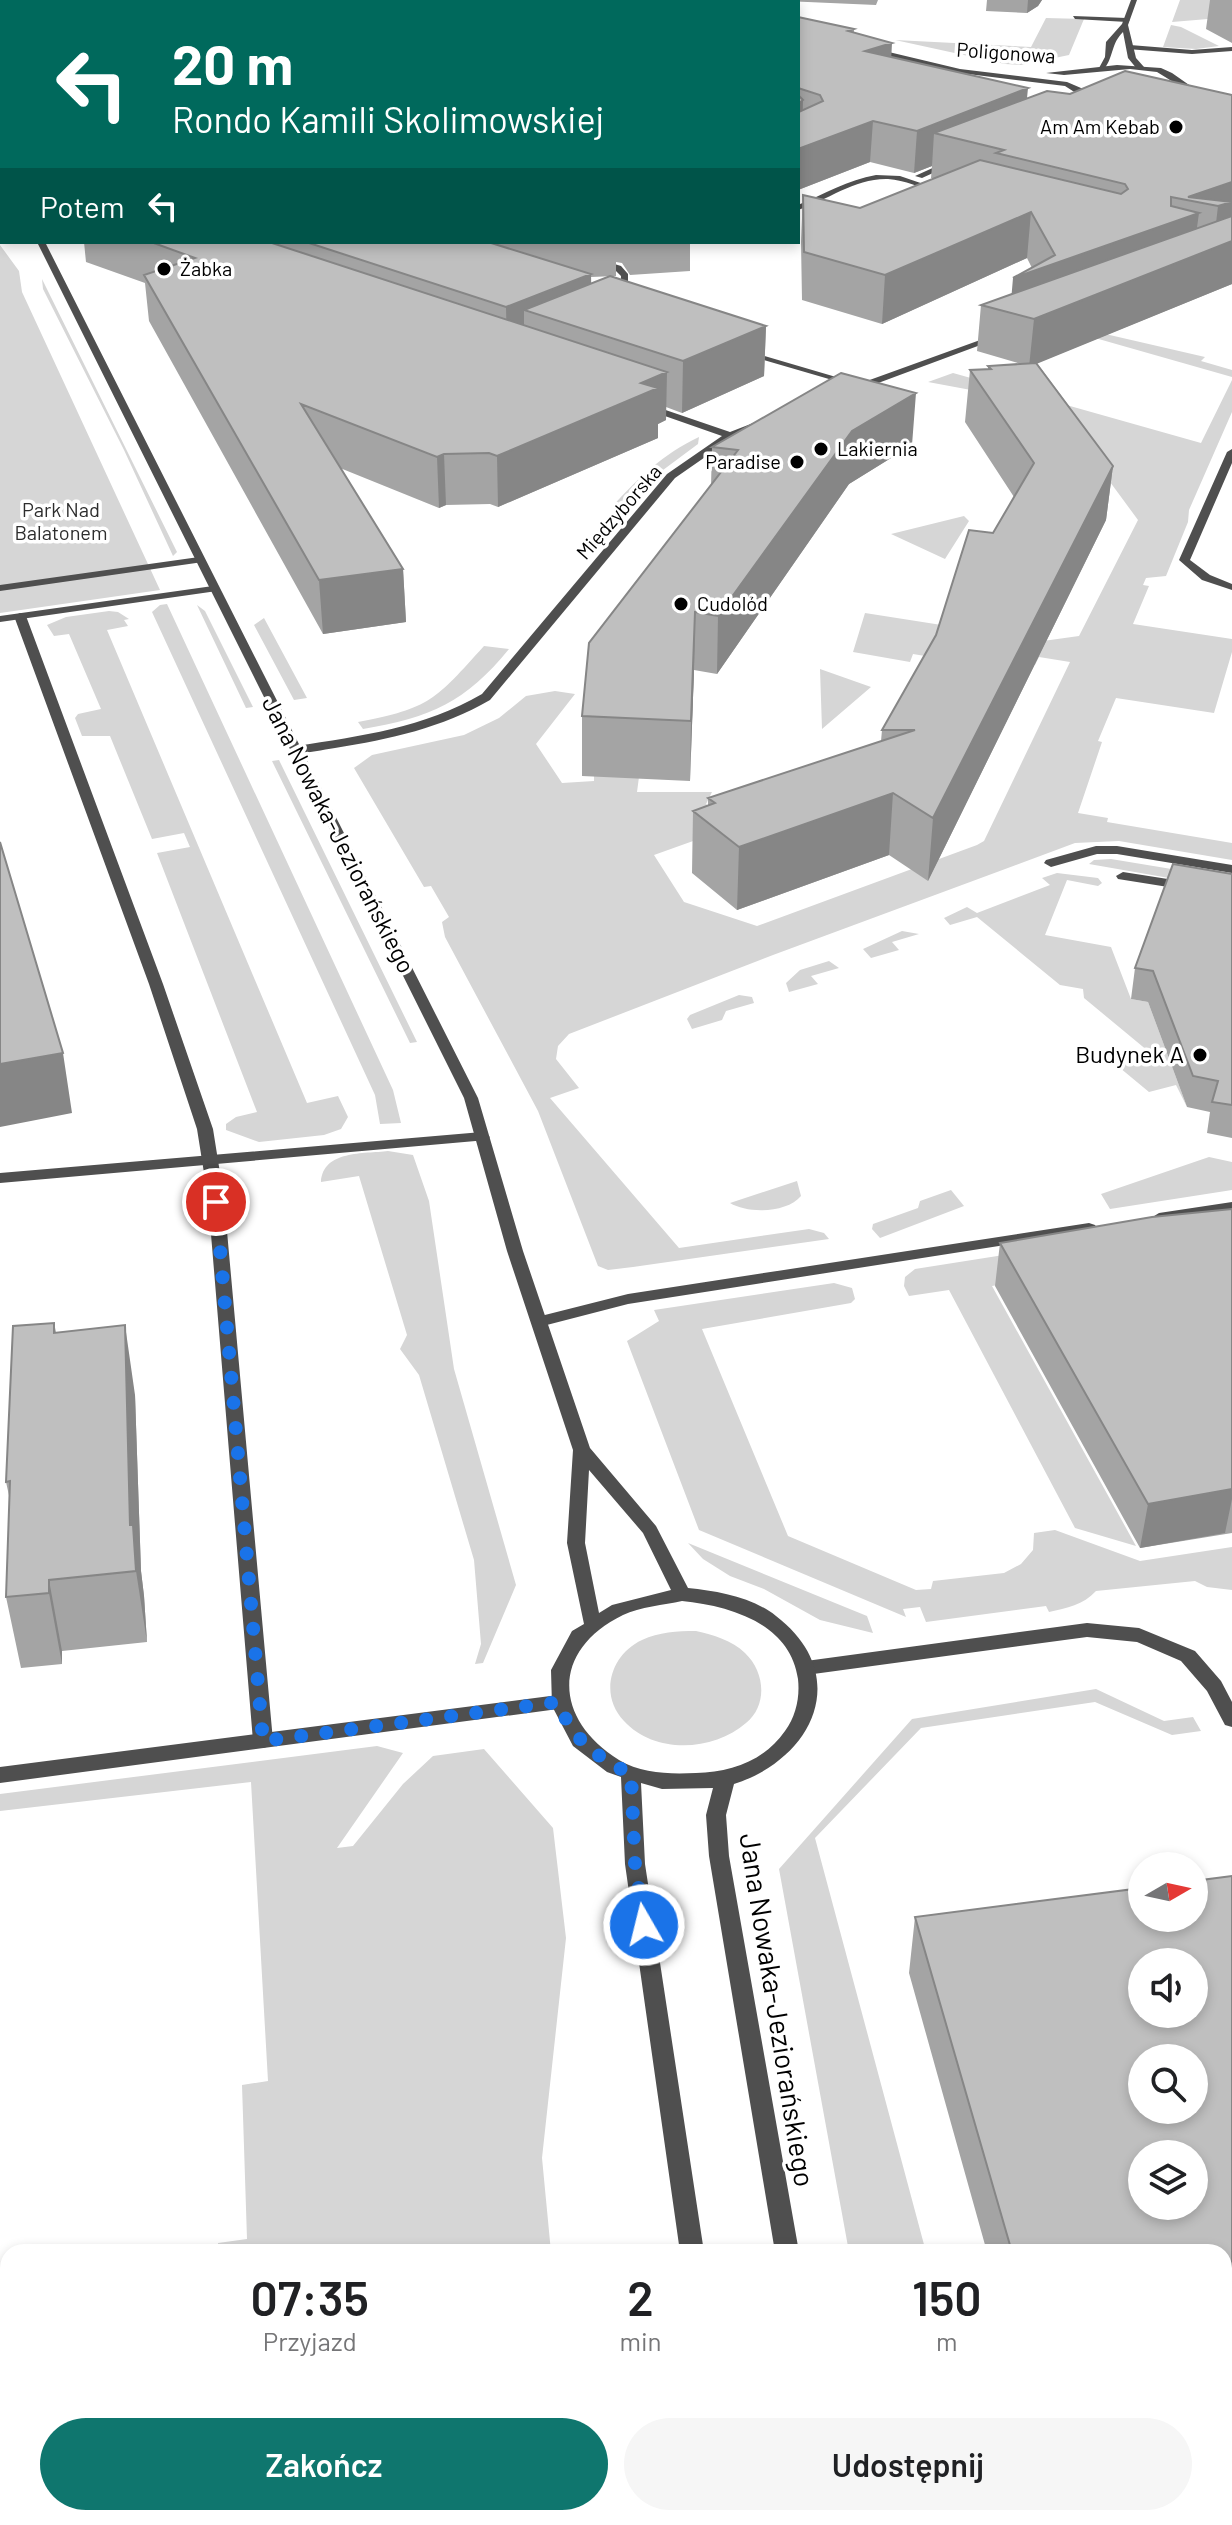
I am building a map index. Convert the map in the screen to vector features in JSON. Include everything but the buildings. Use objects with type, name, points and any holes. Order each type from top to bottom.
[{"type":"street","points":[[1102,66],[1109,57],[1107,49],[1112,35],[1126,22],[1134,0]]},
{"type":"street","points":[[1075,17],[1126,22]]},
{"type":"street","points":[[1126,22],[1132,58],[1140,67]]},
{"type":"street","name":"Poligonowa","points":[[856,47],[960,71],[1067,84],[1082,93],[1102,98],[1092,107]]},
{"type":"street","points":[[1130,47],[1192,52],[1232,49]]},
{"type":"street","name":"Poligonowa","points":[[937,64],[1031,73],[1072,73],[1102,66],[1140,67],[1174,76],[1184,86]]},
{"type":"street","points":[[1067,84],[1068,76],[1072,73]]},
{"type":"street","points":[[1176,94],[1184,86],[1232,101]]},
{"type":"street","points":[[911,190],[920,180],[961,159]]},
{"type":"street","points":[[800,207],[870,178],[920,180],[949,193]]},
{"type":"street","name":"Jana Nowaka-Jeziorańskiego","points":[[42,244],[471,1098],[539,1322],[582,1450],[650,1530],[682,1594]]},
{"type":"street","points":[[589,259],[618,268],[625,276],[625,304],[617,316]]},
{"type":"street","points":[[844,393],[1007,333]]},
{"type":"street","points":[[738,351],[858,387]]},
{"type":"street","points":[[636,403],[730,435]]},
{"type":"street","name":"Międzyborska","points":[[296,750],[426,726],[452,717],[486,697],[671,476],[730,435],[773,419]]},
{"type":"street","points":[[1232,452],[1184,560],[1195,572],[1215,583],[1232,587]]},
{"type":"street","points":[[0,588],[199,560]]},
{"type":"street","points":[[0,619],[213,589]]},
{"type":"street","points":[[20,616],[160,996],[205,1129],[263,1741]]},
{"type":"street","points":[[1051,863],[1096,850],[1117,850],[1232,869]]},
{"type":"street","points":[[1123,876],[1202,889]]},
{"type":"street","points":[[0,1178],[482,1137]]},
{"type":"street","points":[[1141,1220],[1232,1207]]},
{"type":"street","points":[[539,1322],[628,1299],[1110,1225]]},
{"type":"street","name":"Jana Nowaka-Jeziorańskiego","points":[[582,1450],[576,1543],[592,1622]]},
{"type":"street","points":[[682,1594],[729,1602],[770,1621],[790,1640],[806,1668],[809,1686],[807,1711],[796,1734],[778,1753],[754,1769],[725,1779],[693,1783],[661,1782],[631,1774],[603,1761],[581,1743],[558,1702],[560,1667],[572,1643],[592,1622],[618,1607],[650,1597],[682,1594]]},
{"type":"street","points":[[806,1668],[1087,1630],[1139,1635],[1188,1656],[1214,1686],[1232,1720]]},
{"type":"street","points":[[0,1775],[558,1702]]},
{"type":"street","points":[[631,1774],[635,1864],[691,2244]]},
{"type":"street","name":"Jana Nowaka-Jeziorańskiego","points":[[725,1779],[716,1815],[719,1856],[786,2244]]},
{"type":"green space","points":[[1180,0],[1222,0],[1232,17],[1172,22]]},
{"type":"green space","points":[[1046,18],[1084,19],[1069,55],[1021,65],[1005,64],[895,40],[1031,47]]},
{"type":"green space","points":[[1171,25],[1219,46],[1196,49],[1163,47]]},
{"type":"green space","name":"Park Nad Balatonem","points":[[0,245],[19,271],[22,292],[160,590],[0,613]]},
{"type":"green space","points":[[42,279],[177,552],[173,556],[43,289]]},
{"type":"green space","points":[[1088,330],[1205,357],[1201,361],[1232,370],[1232,377],[1074,332]]},
{"type":"green space","points":[[953,373],[1201,443],[1232,380],[1232,412],[1189,510],[1188,522],[1166,576],[1146,578],[1143,585],[1149,586],[1133,624],[1232,639],[1232,652],[1214,713],[1116,698],[1098,741],[1102,742],[1078,813],[1108,818],[1107,822],[1232,843],[1232,860],[1119,841],[1075,843],[569,1034],[558,1046],[556,1059],[579,1088],[550,1098],[679,1248],[809,1229],[824,1233],[829,1239],[608,1270],[598,1266],[538,1111],[445,937],[442,922],[449,917],[431,886],[424,887],[354,768],[372,755],[464,735],[499,718],[526,696],[555,691],[575,694],[536,744],[562,783],[594,781],[594,776],[639,777],[637,792],[712,792],[706,804],[735,826],[654,855],[684,902],[757,926],[984,841],[1070,662],[1039,657],[1035,665],[966,654],[961,662],[913,654],[910,662],[853,652],[865,613],[1043,641],[1079,636],[1138,520],[1063,418],[971,390],[928,382]]},
{"type":"green space","points":[[699,437],[698,444],[659,473],[631,504],[612,507],[652,468]]},
{"type":"green space","points":[[964,516],[969,521],[945,559],[891,534]]},
{"type":"green space","points":[[167,604],[393,1090],[401,1123],[380,1124],[375,1095],[152,612],[160,605]]},
{"type":"green space","points":[[197,605],[205,611],[253,707],[246,708]]},
{"type":"green space","points":[[118,612],[129,619],[124,620],[128,626],[107,630],[307,1103],[338,1096],[348,1117],[341,1129],[324,1135],[259,1142],[226,1130],[226,1124],[236,1117],[257,1112],[157,853],[190,847],[184,833],[152,839],[110,736],[82,736],[75,718],[78,714],[101,709],[69,634],[54,636],[47,625],[66,617]]},
{"type":"green space","points":[[264,618],[307,698],[294,700],[254,625]]},
{"type":"green space","points":[[484,646],[509,649],[462,695],[427,713],[387,725],[363,729],[358,722],[402,712],[430,699],[454,679]]},
{"type":"green space","points":[[820,669],[871,687],[822,729]]},
{"type":"green space","points":[[279,760],[417,1042],[410,1043],[272,761]]},
{"type":"green space","points":[[1111,859],[1232,879],[1232,889],[1089,864],[1094,860]]},
{"type":"green space","points":[[1057,873],[1098,878],[1102,883],[1098,886],[1067,880],[1045,935],[1111,947],[1131,999],[1148,1002],[1187,1107],[1176,1085],[1149,1092],[1114,1063],[1148,1051],[1084,998],[1083,989],[1060,985],[977,917],[950,925],[944,918],[967,907],[977,913],[1050,885],[1042,878]]},
{"type":"green space","points":[[902,931],[919,934],[892,942],[899,950],[871,958],[863,949]]},
{"type":"green space","points":[[829,961],[839,968],[811,976],[818,984],[789,992],[786,983],[800,970]]},
{"type":"green space","points":[[739,995],[752,997],[754,1003],[726,1011],[722,1020],[692,1029],[687,1019],[690,1015]]},
{"type":"green space","points":[[388,1151],[413,1155],[429,1201],[454,1369],[516,1585],[483,1663],[475,1664],[481,1644],[474,1560],[419,1375],[400,1349],[407,1335],[359,1176],[321,1182],[323,1172],[337,1159]]},
{"type":"green space","points":[[1209,1157],[1232,1162],[1232,1190],[1110,1209],[1101,1194]]},
{"type":"green space","points":[[797,1181],[801,1196],[787,1206],[757,1210],[730,1203]]},
{"type":"green space","points":[[951,1190],[964,1206],[880,1238],[872,1229],[873,1224],[918,1208],[920,1201]]},
{"type":"green space","points":[[1041,1249],[1051,1276],[992,1286],[1136,1546],[1075,1528],[949,1290],[909,1296],[904,1286],[905,1277],[915,1269]]},
{"type":"green space","points":[[834,1283],[852,1288],[855,1299],[851,1303],[702,1329],[788,1536],[916,1590],[931,1589],[933,1581],[1004,1573],[1021,1564],[1033,1550],[1034,1533],[1055,1530],[1140,1561],[1232,1547],[1232,1590],[1207,1587],[1195,1581],[1096,1591],[1080,1603],[1049,1612],[1046,1606],[926,1622],[920,1607],[903,1609],[906,1617],[699,1530],[627,1341],[659,1321],[654,1310]]},
{"type":"green space","points":[[688,1543],[867,1616],[873,1633],[820,1620],[764,1589],[730,1576],[703,1559]]},
{"type":"green space","points":[[696,1631],[728,1641],[752,1661],[760,1679],[758,1707],[746,1723],[733,1732],[702,1744],[668,1744],[652,1740],[637,1732],[616,1711],[610,1688],[616,1665],[622,1655],[642,1640],[668,1632]]},
{"type":"green space","points":[[1096,1689],[1164,1721],[1193,1717],[1201,1731],[1172,1735],[1095,1702],[921,1728],[815,1838],[924,2244],[848,2244],[779,1869],[912,1719]]},
{"type":"green space","points":[[377,1746],[403,1753],[337,1848],[353,1846],[403,1784],[433,1756],[484,1749],[553,1828],[566,1938],[542,2158],[550,2244],[218,2244],[247,2239],[242,2085],[268,2081],[251,1782],[0,1811],[0,1794]]},
{"type":"place","name":"Am Am Kebab","points":[[1176,127]]},
{"type":"place","name":"Żabka","points":[[164,269]]},
{"type":"place","name":"Lakiernia","points":[[821,449]]},
{"type":"place","name":"Paradise","points":[[797,462]]},
{"type":"place","name":"Cudolód","points":[[681,604]]},
{"type":"place","name":"Budynek A","points":[[1200,1055]]},
{"type":"route","points":[[216,1202],[263,1741],[558,1702],[581,1743],[603,1761],[631,1774],[635,1864],[644,1925]]}]
